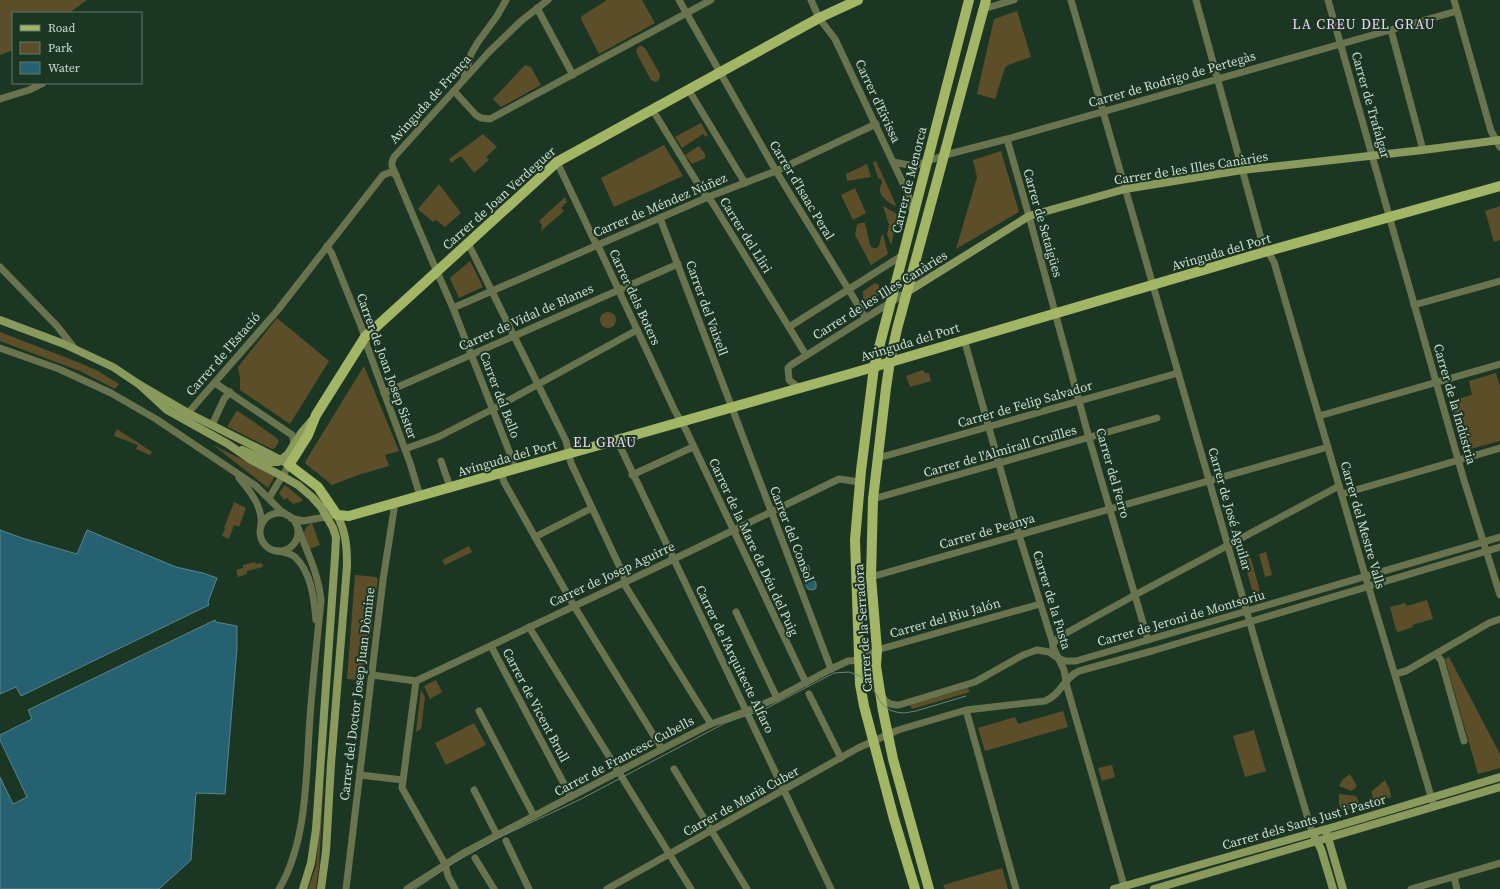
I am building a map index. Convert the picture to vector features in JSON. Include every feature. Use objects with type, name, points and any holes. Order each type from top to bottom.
[{"type":"main road","name":"Carrer de Joan Verdeguer","points":[[285,463],[308,434],[316,415],[365,337],[557,162],[819,18],[858,0]]},
{"type":"main road","name":"Carrer de Menorca","points":[[874,367],[969,0]]},
{"type":"main road","name":"Carrer de Menorca","points":[[890,361],[907,292],[985,5]]},
{"type":"main road","name":"Avinguda del Port","points":[[342,517],[874,367],[964,339],[1268,251],[1500,186]]},
{"type":"main road","name":"Carrer de la Serradora","points":[[890,361],[873,499],[871,576],[877,650],[876,666],[892,759],[929,889]]},
{"type":"main road","name":"Carrer de la Serradora","points":[[874,367],[860,482],[855,540],[860,684],[895,823],[915,889]]},
{"type":"main road","points":[[285,463],[318,488],[342,517]]},
{"type":"street","points":[[464,80],[471,54],[506,0]]},
{"type":"street","name":"Avinguda de França","points":[[396,176],[392,166],[394,157],[505,36],[536,8],[548,0]]},
{"type":"street","name":"Carrer d'Isaac Peral","points":[[679,0],[776,171],[866,318]]},
{"type":"street","points":[[454,91],[476,116],[490,119],[710,0]]},
{"type":"street","name":"Carrer d'Eivissa","points":[[810,0],[819,18],[835,38],[908,194],[914,217]]},
{"type":"street","points":[[985,5],[1014,0]]},
{"type":"street","name":"Carrer de José Aguilar","points":[[1071,0],[1312,832]]},
{"type":"street","name":"Carrer del Mestre Valls","points":[[1196,0],[1262,242],[1274,262],[1368,586],[1435,807]]},
{"type":"street","name":"Carrer de Trafalgar","points":[[1328,0],[1389,217]]},
{"type":"street","points":[[1454,0],[1492,131],[1499,143]]},
{"type":"street","points":[[536,8],[573,75]]},
{"type":"street","name":"Carrer de Rodrigo de Pertegàs","points":[[893,162],[914,166],[945,155],[1007,139],[1457,11]]},
{"type":"street","points":[[1391,30],[1423,150]]},
{"type":"street","points":[[0,99],[29,90],[41,84]]},
{"type":"street","points":[[688,89],[745,183]]},
{"type":"street","name":"Carrer del Lliri","points":[[652,109],[702,192],[712,202],[806,355]]},
{"type":"street","name":"Carrer de Méndez Núñez","points":[[453,308],[708,197],[776,171],[876,124]]},
{"type":"street","name":"Carrer de Setaigües","points":[[1007,139],[1055,313]]},
{"type":"street","name":"Carrer de les Illes Canàries","points":[[799,388],[789,380],[788,368],[806,355],[1029,216],[1125,189],[1242,170],[1499,143]]},
{"type":"street","name":"Carrer dels Boters","points":[[557,162],[681,421]]},
{"type":"street","points":[[326,246],[383,175],[390,172],[396,176]]},
{"type":"street","name":"Carrer del Bello","points":[[396,176],[453,308],[516,469]]},
{"type":"street","name":"Carrer de la Indústria","points":[[1389,217],[1458,460],[1500,595]]},
{"type":"street","name":"Carrer del Vaixell","points":[[660,218],[731,407]]},
{"type":"street","points":[[468,243],[566,441],[571,463],[624,576],[626,587],[711,724]]},
{"type":"street","name":"Carrer de l'Estació","points":[[188,413],[277,311],[326,246]]},
{"type":"street","name":"Carrer de Joan Josep Sister","points":[[326,246],[332,254],[365,337],[420,496]]},
{"type":"street","points":[[789,327],[903,256]]},
{"type":"street","name":"Carrer de Vidal de Blanes","points":[[384,393],[678,264]]},
{"type":"street","points":[[0,267],[57,326],[75,349]]},
{"type":"street","points":[[1414,305],[1500,281]]},
{"type":"street","name":"Carrer del Ferro","points":[[1055,313],[1148,640]]},
{"type":"street","points":[[0,320],[75,349],[113,367],[140,385],[188,413],[285,463]]},
{"type":"street","points":[[405,449],[438,437],[493,409],[637,330]]},
{"type":"street","name":"Carrer de la Fusta","points":[[964,339],[1019,534],[1053,644],[1052,648],[1064,670],[1065,681],[1125,888]]},
{"type":"street","points":[[0,348],[59,369],[111,393],[156,419],[256,486],[297,525],[315,571],[320,587],[321,601],[302,815],[293,858],[286,878],[279,889]]},
{"type":"street","points":[[1319,416],[1500,364]]},
{"type":"street","name":"Carrer de Felip Salvador","points":[[878,458],[989,428],[1080,400],[1178,373]]},
{"type":"street","points":[[215,383],[292,435],[294,445]]},
{"type":"street","points":[[140,385],[167,410],[183,420],[228,444],[271,462],[285,463]]},
{"type":"street","points":[[212,425],[224,400],[230,392]]},
{"type":"street","name":"Carrer del Consol","points":[[731,407],[737,419],[830,669]]},
{"type":"street","points":[[269,498],[282,476],[285,463],[294,445],[302,432],[316,415]]},
{"type":"street","name":"Carrer de l'Almirall Cruïlles","points":[[873,499],[1157,418]]},
{"type":"street","name":"Carrer de la Mare de Déu del Puig","points":[[681,421],[806,683]]},
{"type":"street","name":"Carrer de l'Arquitecte Alfaro","points":[[617,440],[632,475],[674,559],[831,889]]},
{"type":"street","name":"Carrer del Doctor Josep Juan Dòmine","points":[[228,444],[251,460],[298,485],[312,497],[327,517],[335,533],[333,596],[316,828],[311,863],[303,889]]},
{"type":"street","points":[[632,475],[693,447]]},
{"type":"street","name":"Carrer de Peanya","points":[[871,576],[1328,447]]},
{"type":"street","points":[[1342,494],[1500,448]]},
{"type":"street","points":[[441,461],[450,487]]},
{"type":"street","points":[[229,468],[246,486],[258,506],[260,512],[261,538],[263,543],[272,550],[290,554],[295,557],[303,568],[311,587],[316,621],[316,659]]},
{"type":"street","points":[[501,473],[504,482],[574,606],[662,749]]},
{"type":"street","name":"Carrer de Josep Aguirre","points":[[416,680],[491,646],[839,479],[860,482]]},
{"type":"street","points":[[1053,644],[1059,637],[1339,486]]},
{"type":"street","name":"Carrer del Doctor Josep Juan Dòmine","points":[[346,889],[383,580],[395,503]]},
{"type":"street","points":[[535,537],[592,508]]},
{"type":"street","points":[[261,527],[264,521],[274,514],[281,513],[289,516]]},
{"type":"street","name":"Avinguda del Port","points":[[289,516],[303,521],[327,517],[342,517]]},
{"type":"street","points":[[335,533],[335,529],[342,517]]},
{"type":"street","name":"Carrer del Doctor Josep Juan Dòmine","points":[[322,889],[347,566],[347,550],[342,517]]},
{"type":"street","points":[[277,551],[290,548],[294,543],[297,538],[297,525]]},
{"type":"street","name":"Carrer de Jeroni de Montsoriu","points":[[880,693],[886,702],[891,705],[899,705],[975,682],[1023,655],[1037,650],[1049,652],[1058,658],[1070,662],[1076,661],[1365,575],[1500,537]]},
{"type":"street","name":"Carrer de Jeroni de Montsoriu","points":[[887,734],[966,710],[1045,701],[1055,695],[1068,677],[1079,671],[1152,651],[1500,547]]},
{"type":"street","name":"Carrer del Riu Jalón","points":[[859,660],[877,650],[1040,604]]},
{"type":"street","points":[[736,612],[777,698]]},
{"type":"street","points":[[1395,674],[1406,671],[1489,623],[1500,619]]},
{"type":"street","points":[[529,627],[691,889]]},
{"type":"street","name":"Carrer de Vicent Brull","points":[[491,646],[571,797]]},
{"type":"street","points":[[1436,654],[1441,660],[1464,741]]},
{"type":"street","name":"Carrer de Francesc Cubells","points":[[407,889],[445,864],[497,835],[711,724],[777,698],[830,669],[848,661],[859,660]]},
{"type":"street","points":[[372,675],[416,680],[402,788],[445,864],[448,876],[455,889]]},
{"type":"street","points":[[809,694],[841,758]]},
{"type":"street","points":[[966,710],[1016,889]]},
{"type":"street","points":[[479,712],[534,816]]},
{"type":"street","name":"Carrer de Marià Cuber","points":[[607,889],[617,886],[669,854],[887,734]]},
{"type":"street","points":[[674,769],[747,889]]},
{"type":"street","points":[[360,775],[403,780]]},
{"type":"street","name":"Carrer dels Sants Just i Pastor","points":[[1114,889],[1125,888],[1500,777]]},
{"type":"street","name":"Carrer dels Sants Just i Pastor","points":[[1154,889],[1500,787]]},
{"type":"street","points":[[474,790],[497,835]]},
{"type":"street","points":[[1326,829],[1343,889]]},
{"type":"street","points":[[1312,832],[1321,850],[1333,889]]},
{"type":"street","points":[[506,842],[530,889]]},
{"type":"street","points":[[475,858],[494,889]]},
{"type":"street","points":[[1411,889],[1500,863]]},
{"type":"street","points":[[1454,876],[1457,889]]},
{"type":"green space","points":[[0,0],[87,0],[70,12],[12,12],[12,50],[0,55]]},
{"type":"green space","points":[[607,0],[642,0],[655,23],[599,54],[581,19],[582,16]]},
{"type":"green space","points":[[1017,11],[1031,57],[1008,65],[1005,68],[995,99],[977,94],[994,19]]},
{"type":"green space","points":[[639,46],[645,48],[660,74],[658,81],[655,82],[651,80],[637,54],[636,50]]},
{"type":"green space","points":[[525,65],[531,67],[541,85],[501,107],[493,99]]},
{"type":"green space","points":[[701,123],[708,135],[706,137],[703,134],[682,148],[675,137]]},
{"type":"green space","points":[[483,134],[497,147],[486,157],[489,160],[474,173],[461,156],[451,163],[449,159]]},
{"type":"green space","points":[[664,145],[683,176],[614,207],[601,178]]},
{"type":"green space","points":[[699,146],[705,154],[705,158],[692,164],[685,155]]},
{"type":"green space","points":[[1001,151],[1019,212],[956,249],[977,177],[973,160]]},
{"type":"green space","points":[[876,161],[896,205],[895,206],[882,196],[880,190],[882,183],[881,179],[878,178],[873,162]]},
{"type":"green space","points":[[867,164],[871,177],[847,181],[846,174]]},
{"type":"green space","points":[[439,184],[461,213],[445,227],[436,220],[433,222],[418,209]]},
{"type":"green space","points":[[855,188],[866,213],[853,220],[841,195]]},
{"type":"green space","points":[[565,197],[567,202],[561,208],[564,211],[541,231],[542,225],[539,221]]},
{"type":"green space","points":[[883,206],[898,216],[891,245],[887,234],[889,225]]},
{"type":"green space","points":[[1500,206],[1500,240],[1494,242],[1485,211]]},
{"type":"green space","points":[[860,223],[865,223],[870,245],[873,248],[879,246],[883,234],[888,254],[871,265],[855,235],[857,225]]},
{"type":"green space","points":[[470,261],[483,287],[459,298],[450,278]]},
{"type":"green space","points":[[875,283],[879,285],[879,294],[877,299],[870,304],[863,299],[863,291]]},
{"type":"green space","points":[[605,312],[611,312],[616,317],[614,326],[611,328],[605,328],[600,323],[600,317]]},
{"type":"green space","points":[[277,318],[329,361],[290,424],[240,390],[238,367]]},
{"type":"green space","points":[[0,332],[80,363],[98,371],[119,384],[115,389],[80,371],[0,341]]},
{"type":"green space","points":[[364,366],[399,451],[385,455],[389,466],[358,475],[332,485],[305,462]]},
{"type":"green space","points":[[923,370],[925,373],[929,373],[931,381],[910,387],[906,376]]},
{"type":"green space","points":[[1496,373],[1500,386],[1500,441],[1463,451],[1449,401],[1472,395],[1469,381]]},
{"type":"green space","points":[[238,411],[278,439],[279,442],[275,448],[272,449],[228,427]]},
{"type":"green space","points":[[117,429],[152,452],[150,455],[136,449],[138,445],[114,436]]},
{"type":"green space","points":[[213,445],[275,476],[268,488]]},
{"type":"green space","points":[[285,485],[302,499],[302,501],[293,504],[287,498],[284,500],[279,493]]},
{"type":"green space","points":[[234,502],[246,508],[239,527],[234,525],[229,539],[222,536]]},
{"type":"green space","points":[[312,523],[320,545],[310,549],[303,534],[307,526]]},
{"type":"green space","points":[[469,546],[472,552],[445,565],[442,560]]},
{"type":"green space","points":[[1249,552],[1260,591],[1253,593],[1242,554]]},
{"type":"green space","points":[[1266,552],[1272,575],[1265,577],[1259,554]]},
{"type":"green space","points":[[255,562],[256,564],[262,563],[263,567],[247,571],[247,574],[238,577],[236,570],[243,568],[243,565]]},
{"type":"green space","points":[[355,575],[376,577],[378,579],[367,663],[364,664],[363,675],[360,675],[359,680],[347,679]]},
{"type":"green space","points":[[1427,600],[1433,619],[1412,625],[1413,627],[1398,632],[1396,630],[1390,607],[1405,603],[1407,606]]},
{"type":"green space","points":[[1449,657],[1500,754],[1500,768],[1478,774],[1445,659]]},
{"type":"green space","points":[[436,680],[442,692],[430,699],[424,686]]},
{"type":"green space","points":[[968,688],[970,692],[912,709],[910,705]]},
{"type":"green space","points":[[421,690],[425,697],[421,729],[416,732]]},
{"type":"green space","points":[[1063,711],[1068,727],[985,751],[978,728],[1015,717],[1018,724]]},
{"type":"green space","points":[[474,723],[486,745],[446,765],[435,743]]},
{"type":"green space","points":[[1254,730],[1266,771],[1245,777],[1233,736]]},
{"type":"green space","points":[[1112,765],[1115,777],[1102,781],[1098,768]]},
{"type":"green space","points":[[1350,774],[1357,786],[1352,791],[1339,786],[1343,779]]},
{"type":"green space","points":[[324,776],[319,867],[316,889],[308,889],[316,866]]},
{"type":"green space","points":[[1385,780],[1390,790],[1391,797],[1369,804],[1373,796],[1371,792]]},
{"type":"green space","points":[[1339,794],[1356,796],[1359,802],[1364,805],[1342,811],[1339,804]]},
{"type":"green space","points":[[1002,868],[1008,889],[945,889],[943,885]]},
{"type":"water","points":[[0,530],[77,554],[87,530],[176,567],[203,573],[217,578],[208,602],[209,605],[21,696],[16,687],[0,694]]},
{"type":"water","points":[[805,564],[809,566],[810,575],[816,583],[816,588],[813,590],[808,589],[802,574]]},
{"type":"water","points":[[215,620],[216,622],[237,626],[237,648],[225,794],[196,793],[191,860],[159,889],[0,889],[0,777],[13,804],[27,797],[0,740],[0,735],[32,719],[28,710]]},
{"type":"tram line","points":[[415,889],[455,862],[498,838],[581,799],[725,723],[765,709],[834,673],[849,672],[860,676],[870,684],[882,704],[890,710],[896,712],[904,713],[916,711],[966,696]]},
{"type":"district","name":"LA CREU DEL GRAU","points":[[1364,24]]},
{"type":"district","name":"EL GRAU","points":[[605,442]]}]
